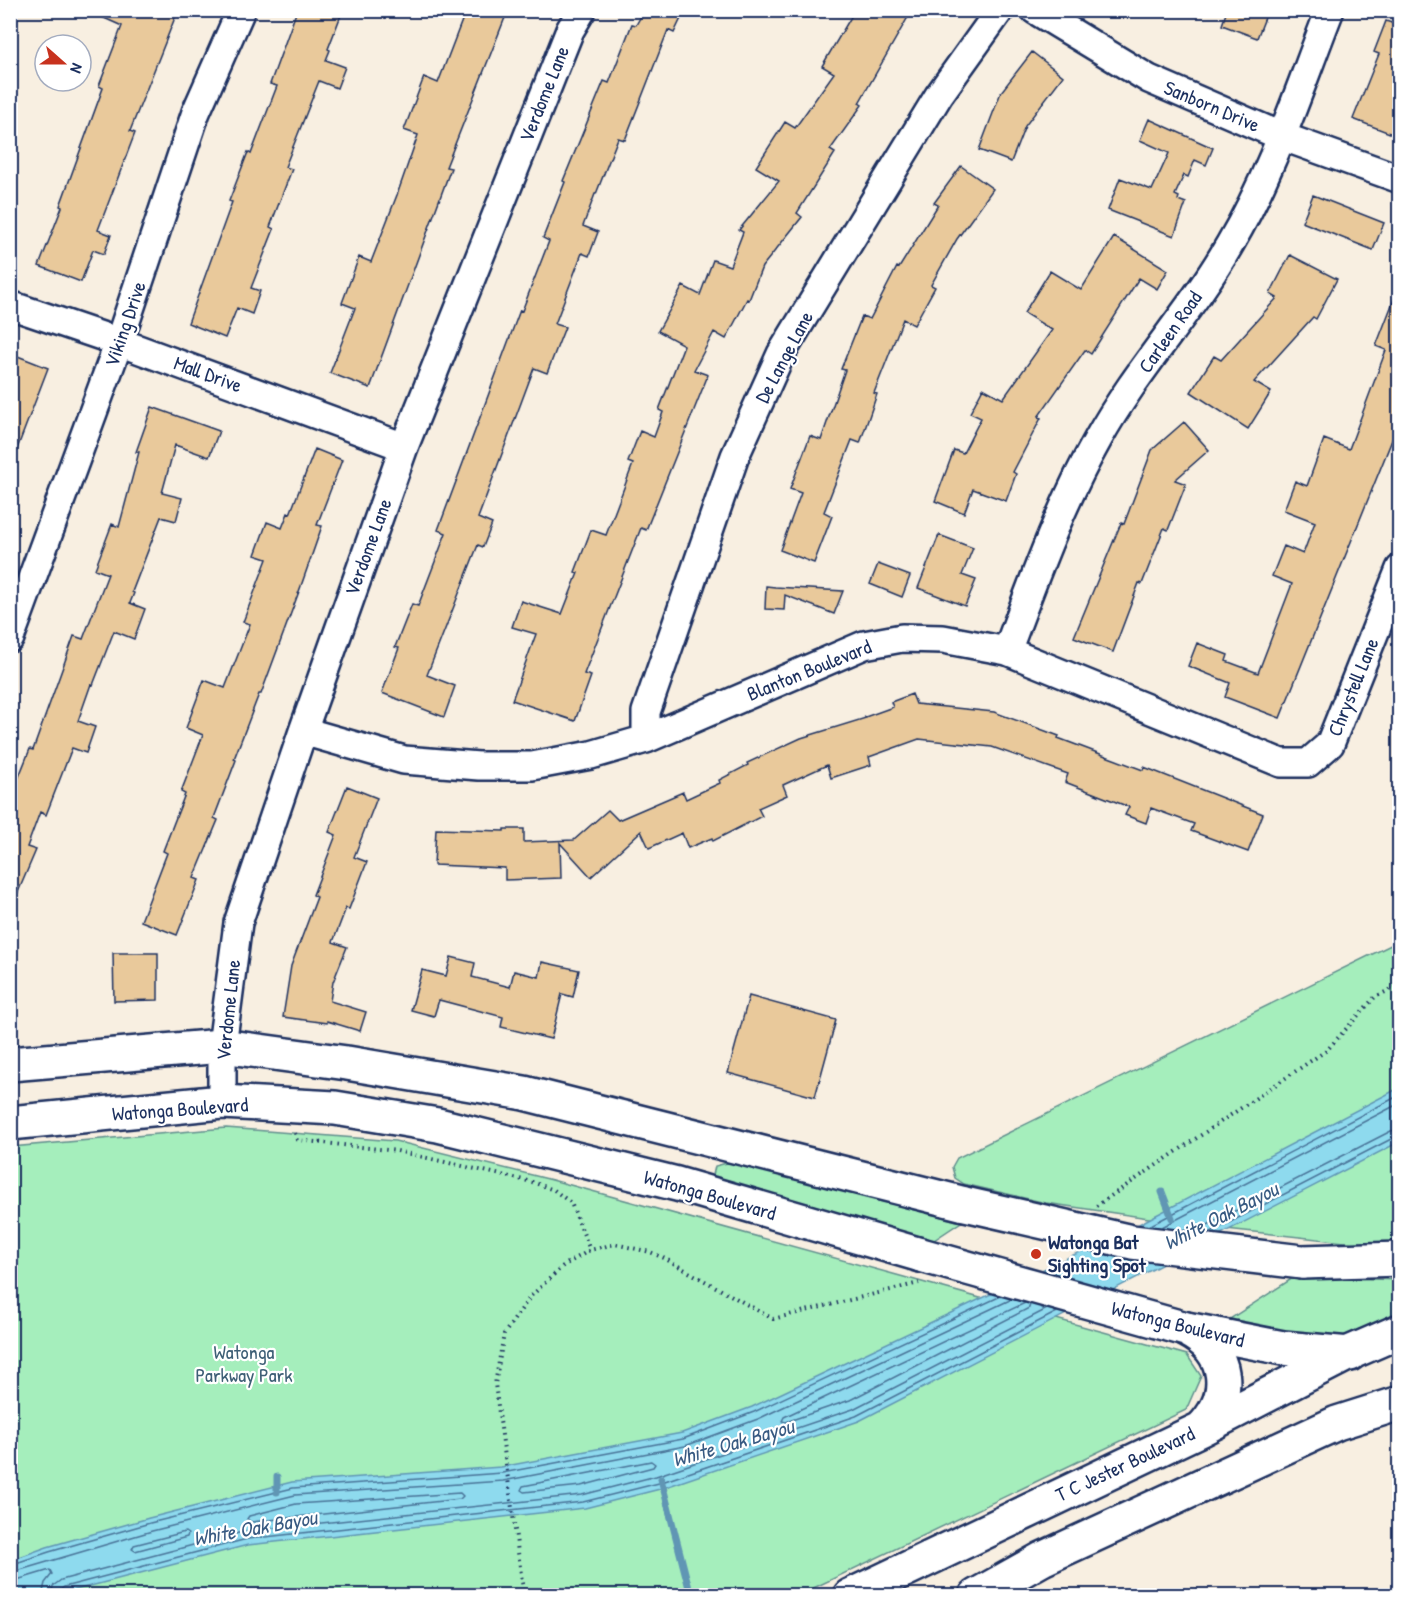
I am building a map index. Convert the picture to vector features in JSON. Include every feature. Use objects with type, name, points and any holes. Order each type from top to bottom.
[{"type":"main road","points":[[10,1064],[222,1047],[347,1063],[524,1093],[965,1204],[1132,1242],[1302,1262],[1400,1259]]},
{"type":"main road","name":"Watonga Boulevard","points":[[10,1123],[222,1102],[335,1108],[438,1125],[677,1185],[1186,1329],[1282,1348],[1347,1354],[1400,1352]]},
{"type":"main road","points":[[677,1185],[690,1136]]},
{"type":"main road","points":[[1186,1329],[1198,1335],[1208,1344],[1222,1368],[1224,1381],[1218,1408],[1201,1429]]},
{"type":"main road","name":"T C Jester Boulevard","points":[[850,1596],[1201,1429],[1347,1354],[1400,1331]]},
{"type":"main road","points":[[976,1596],[1042,1559],[1337,1423],[1400,1403]]},
{"type":"main road","points":[[1023,1513],[1042,1559]]},
{"type":"street","name":"Viking Drive","points":[[10,638],[119,342],[196,112],[241,10]]},
{"type":"street","name":"Verdome Lane","points":[[222,1102],[222,1047],[238,923],[303,731],[404,447],[570,30],[582,10]]},
{"type":"street","name":"De Lange Lane","points":[[646,739],[646,712],[735,456],[782,354],[939,95],[999,10]]},
{"type":"street","name":"Sanborn Drive","points":[[1035,10],[1149,79],[1281,136],[1400,179]]},
{"type":"street","name":"Carleen Road","points":[[1007,651],[1057,520],[1098,437],[1231,244],[1281,136],[1330,10]]},
{"type":"street","name":"Mall Drive","points":[[10,305],[119,342],[404,447]]},
{"type":"street","name":"Chrystell Lane","points":[[1308,763],[1330,744],[1400,569]]},
{"type":"street","name":"Blanton Boulevard","points":[[303,731],[404,760],[479,766],[532,766],[591,755],[646,739],[864,645],[902,638],[943,639],[1007,651],[1261,756],[1281,763],[1308,763]]},
{"type":"path","points":[[294,1129],[297,1140],[397,1150],[532,1182],[554,1190],[571,1203],[590,1250]]},
{"type":"path","points":[[495,1384],[524,1596]]},
{"type":"green space","points":[[1399,941],[1399,1248],[1217,1228],[1046,1203],[964,1184],[955,1178],[952,1167],[957,1158]]},
{"type":"green space","name":"Watonga Parkway Park","points":[[226,1128],[395,1141],[552,1180],[1187,1355],[1201,1376],[1186,1410],[799,1595],[11,1595],[11,1147]]},
{"type":"green space","points":[[727,1163],[739,1164],[961,1222],[931,1242],[716,1179],[713,1175],[715,1166]]},
{"type":"green space","points":[[1296,1276],[1399,1280],[1399,1312],[1338,1345],[1222,1324]]},
{"type":"water","name":"White Oak Bayou","points":[[1399,1088],[1399,1142],[859,1421],[660,1489],[585,1508],[248,1545],[56,1595],[11,1596],[11,1560],[47,1547],[149,1518],[292,1482],[501,1467],[682,1433],[752,1407],[1139,1224]]},
{"type":"building","points":[[86,10],[178,10],[130,131],[135,133],[98,230],[111,235],[104,254],[93,250],[81,282],[39,266],[62,207],[60,206],[103,88],[99,86],[122,26]]},
{"type":"building","points":[[297,10],[343,10],[326,60],[345,67],[337,88],[319,81],[285,167],[292,169],[270,227],[274,229],[251,288],[260,291],[252,314],[237,308],[225,338],[188,323],[232,202],[229,201],[248,152],[251,154],[277,86],[270,84]]},
{"type":"building","points":[[466,10],[508,10],[446,167],[451,168],[370,388],[330,373],[355,308],[342,303],[359,257],[371,262],[397,195],[418,135],[404,130],[424,77],[438,83]]},
{"type":"building","points":[[630,10],[685,10],[674,33],[668,30],[625,140],[618,138],[595,194],[583,226],[598,232],[589,256],[582,253],[555,324],[565,327],[547,373],[534,368],[478,518],[492,524],[483,547],[478,545],[427,675],[455,686],[444,717],[382,693],[399,648],[395,647],[412,604],[418,606],[446,533],[438,530],[520,310],[522,311],[549,241],[543,238],[565,182],[563,181],[604,81],[609,83],[632,24],[636,25],[641,16]]},
{"type":"building","points":[[855,10],[912,10],[859,103],[862,105],[830,150],[835,153],[797,213],[802,217],[762,267],[749,300],[747,299],[726,339],[714,332],[694,370],[708,375],[646,530],[641,528],[584,674],[591,676],[575,721],[512,700],[536,634],[512,627],[521,601],[562,614],[591,530],[606,535],[633,464],[628,462],[640,431],[654,437],[663,412],[659,410],[684,345],[658,331],[683,286],[700,295],[713,260],[730,266],[743,232],[739,230],[779,181],[756,167],[785,122],[795,128],[834,73],[822,66]]},
{"type":"building","points":[[1227,10],[1268,10],[1257,38],[1222,25]]},
{"type":"building","points":[[1386,21],[1400,26],[1400,137],[1353,119],[1379,54],[1374,52]]},
{"type":"building","points":[[1032,52],[1063,76],[1025,126],[1011,162],[979,150],[1001,92]]},
{"type":"building","points":[[1149,119],[1213,148],[1206,165],[1195,160],[1188,177],[1184,175],[1175,195],[1179,197],[1178,200],[1186,203],[1174,236],[1108,210],[1120,178],[1152,190],[1169,153],[1140,140]]},
{"type":"building","points":[[961,166],[993,189],[957,239],[931,285],[935,287],[914,325],[903,319],[874,393],[877,394],[860,443],[852,440],[824,512],[832,516],[814,563],[780,550],[801,493],[790,489],[810,436],[821,440],[845,370],[841,369],[862,316],[870,319],[897,267],[899,268],[938,205],[934,203]]},
{"type":"building","points":[[1313,195],[1384,223],[1373,250],[1302,222]]},
{"type":"building","points":[[1114,237],[1168,270],[1157,289],[1139,278],[1091,354],[1085,350],[1038,417],[1041,418],[1013,472],[1016,474],[1006,501],[973,489],[964,513],[935,501],[954,450],[963,453],[981,418],[970,413],[983,388],[1003,399],[1052,330],[1024,313],[1050,271],[1081,290]]},
{"type":"building","points":[[1290,255],[1337,279],[1316,319],[1313,317],[1254,382],[1271,392],[1248,429],[1191,392],[1214,356],[1221,360],[1277,298],[1270,294]]},
{"type":"building","points":[[1398,289],[1400,420],[1280,718],[1225,697],[1230,683],[1188,666],[1197,643],[1228,655],[1226,661],[1258,673],[1292,584],[1272,576],[1284,546],[1303,554],[1315,522],[1284,510],[1295,481],[1307,486],[1324,439],[1349,449],[1386,350],[1376,346]]},
{"type":"building","points":[[10,353],[48,368],[12,462],[10,461]]},
{"type":"building","points":[[152,407],[219,431],[209,457],[175,445],[162,493],[182,498],[176,521],[161,517],[132,592],[134,593],[130,603],[145,609],[134,639],[114,631],[78,721],[95,727],[86,753],[72,748],[46,815],[40,812],[27,847],[36,850],[10,911],[10,799],[30,749],[33,750],[74,636],[83,639],[108,574],[95,569],[112,524],[119,527],[139,452],[136,452]]},
{"type":"building","points":[[1184,422],[1209,450],[1175,480],[1186,484],[1168,530],[1164,528],[1142,584],[1139,583],[1113,652],[1074,637],[1121,523],[1124,524],[1152,450]]},
{"type":"building","points":[[315,449],[342,460],[317,525],[322,526],[301,586],[234,759],[236,760],[214,818],[218,820],[194,878],[199,880],[177,935],[141,921],[167,853],[163,851],[185,794],[181,792],[203,735],[186,728],[204,680],[225,688],[250,624],[243,622],[267,559],[255,555],[267,522],[282,528],[288,513],[290,514]]},
{"type":"building","points":[[939,535],[973,548],[962,575],[976,580],[965,606],[918,588]]},
{"type":"building","points":[[878,564],[910,576],[902,597],[870,584]]},
{"type":"building","points":[[766,586],[843,591],[834,614],[785,595],[784,610],[765,609]]},
{"type":"building","points":[[912,694],[916,704],[994,712],[1263,814],[1248,852],[1191,831],[1194,824],[1151,808],[1146,823],[1125,815],[1129,807],[1065,782],[1068,774],[992,747],[919,739],[869,757],[871,765],[831,778],[827,765],[783,785],[787,795],[758,808],[762,816],[713,841],[712,838],[688,848],[682,833],[649,848],[641,831],[591,877],[560,843],[561,878],[505,880],[505,868],[434,865],[436,829],[504,831],[504,829],[524,829],[524,842],[574,840],[608,810],[618,820],[683,792],[686,799],[720,783],[719,780],[748,765],[747,763],[801,738],[866,718],[893,707],[891,702]]},
{"type":"building","points":[[347,786],[377,798],[354,857],[367,862],[349,909],[346,908],[333,942],[347,947],[333,982],[330,1001],[366,1012],[360,1031],[327,1021],[327,1023],[283,1017],[291,966],[317,897],[313,895],[336,835],[329,832]]},
{"type":"building","points":[[113,953],[158,953],[158,1000],[114,1001]]},
{"type":"building","points":[[451,957],[475,963],[472,977],[510,987],[514,971],[539,977],[542,962],[579,970],[573,997],[562,994],[551,1039],[501,1027],[503,1017],[439,1000],[434,1016],[411,1010],[422,970],[446,976]]},
{"type":"building","points":[[749,996],[836,1020],[815,1097],[728,1073]]},
{"type":"waterway","name":"White Oak Bayou","points":[[1162,1192],[1172,1218]]},
{"type":"waterway","points":[[277,1477],[277,1492]]},
{"type":"waterway","points":[[661,1479],[691,1596]]},
{"type":"place","name":"Watonga Bat Sighting Spot","points":[[1036,1254]]}]
